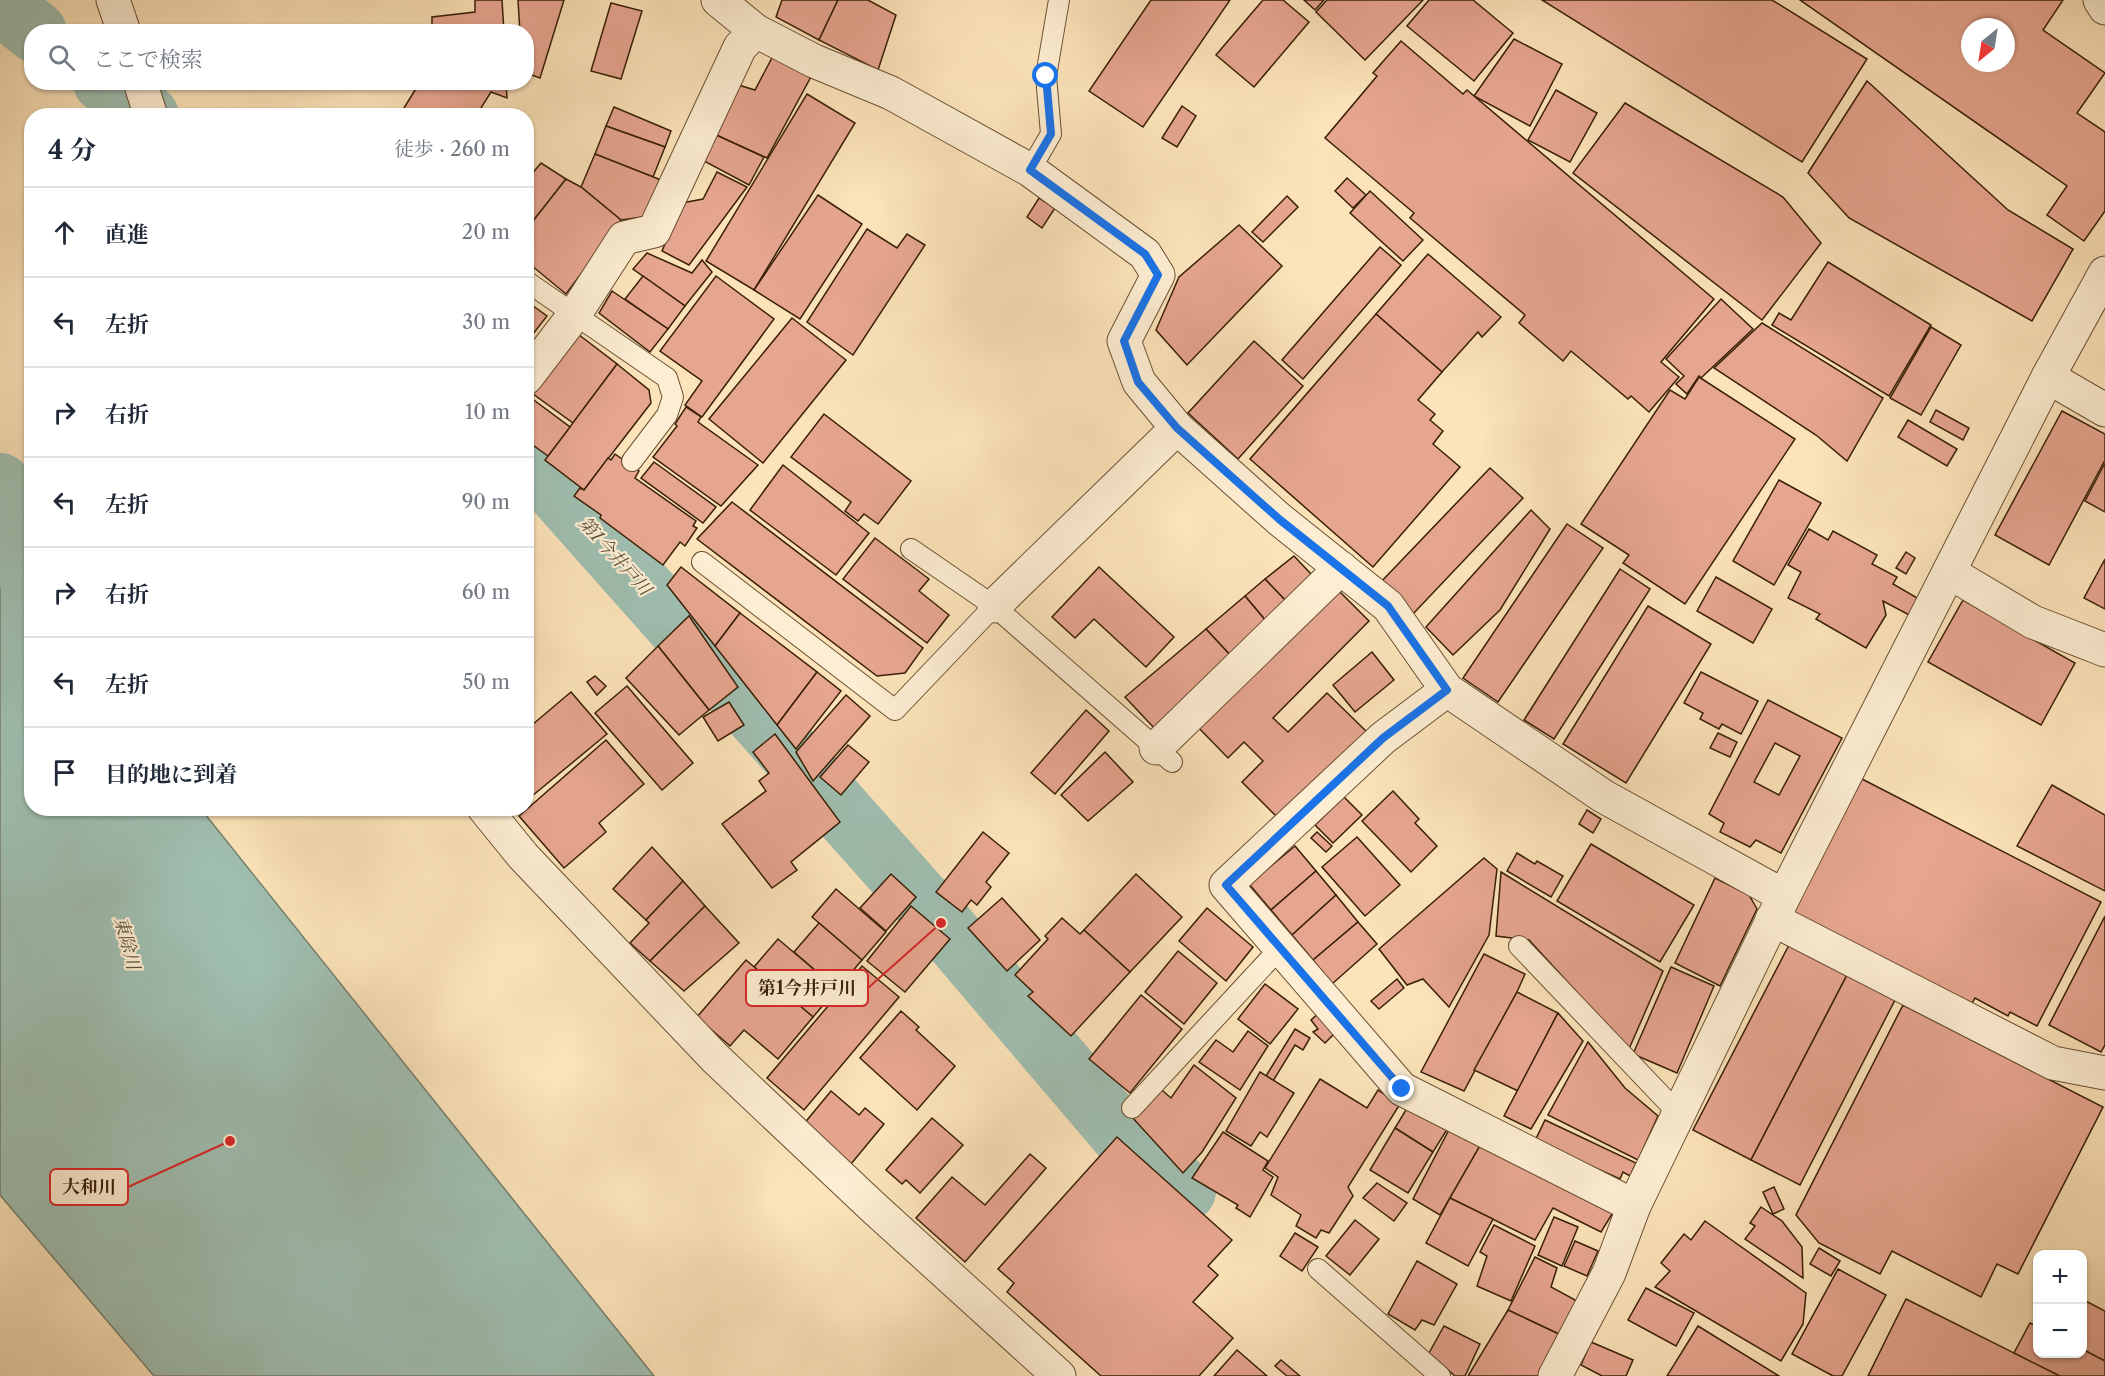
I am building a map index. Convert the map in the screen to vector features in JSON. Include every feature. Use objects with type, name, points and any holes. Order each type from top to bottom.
[{"type":"street","points":[[113,0],[121,24]]},
{"type":"street","points":[[718,0],[756,32],[814,61],[891,93],[1030,170],[1145,254],[1158,275],[1124,341],[1138,382],[1177,428],[1279,519],[1388,606],[1447,690],[1603,796],[1778,907],[2053,1063],[2105,1073]]},
{"type":"street","points":[[2100,0],[2105,8]]},
{"type":"street","points":[[534,368],[575,314],[624,238],[654,231],[740,47],[756,32]]},
{"type":"street","points":[[143,90],[148,108]]},
{"type":"street","points":[[1555,1376],[1609,1273],[1634,1206],[1778,907],[2048,377],[2105,273]]},
{"type":"street","points":[[2048,377],[2105,410]]},
{"type":"street","points":[[994,606],[1177,428]]},
{"type":"street","points":[[1164,755],[1341,568]]},
{"type":"street","points":[[1949,572],[2033,622],[2105,650]]},
{"type":"street","points":[[1447,690],[1383,738],[1226,885],[1402,1089],[1634,1206]]},
{"type":"street","points":[[490,816],[523,856],[715,1058],[874,1208],[1059,1376]]},
{"type":"lane","points":[[1030,170],[1051,134],[1046,76],[1059,0]]},
{"type":"lane","points":[[534,286],[667,378],[673,397],[667,415],[632,461]]},
{"type":"lane","points":[[911,549],[994,606],[1164,755]]},
{"type":"lane","points":[[702,562],[895,710],[994,606]]},
{"type":"lane","points":[[1520,946],[1679,1114]]},
{"type":"lane","points":[[1132,1108],[1280,948]]},
{"type":"lane","points":[[1318,1269],[1440,1376]]},
{"type":"water","points":[[0,523],[24,560],[24,816],[207,816],[654,1376],[154,1376],[0,1195]]},
{"type":"building","points":[[475,0],[502,0],[504,24],[432,24],[432,17],[475,12]]},
{"type":"building","points":[[518,0],[564,0],[540,78],[534,76],[534,24],[520,24]]},
{"type":"building","points":[[782,0],[838,0],[819,40],[776,17]]},
{"type":"building","points":[[838,0],[868,0],[896,15],[878,70],[819,40]]},
{"type":"building","points":[[1151,0],[1230,0],[1143,127],[1089,91]]},
{"type":"building","points":[[1263,0],[1283,0],[1309,22],[1254,87],[1216,55]]},
{"type":"building","points":[[1304,0],[1324,0],[1315,10]]},
{"type":"building","points":[[1327,0],[1423,0],[1365,60],[1316,12]]},
{"type":"building","points":[[1429,0],[1473,0],[1513,33],[1474,81],[1407,26]]},
{"type":"building","points":[[1542,0],[1772,0],[1867,59],[1802,162]]},
{"type":"building","points":[[1800,0],[2063,0],[2043,30],[2105,73],[2077,113],[2105,132],[2105,211],[2084,241],[2047,215],[2067,186]]},
{"type":"building","points":[[611,3],[642,11],[621,79],[591,71]]},
{"type":"building","points":[[1514,39],[1562,64],[1530,126],[1474,96]]},
{"type":"building","points":[[1401,41],[1463,94],[1467,90],[1714,299],[1661,362],[1679,377],[1649,412],[1631,396],[1628,399],[1571,351],[1563,361],[1519,323],[1525,315],[1410,218],[1414,213],[1325,138],[1377,76],[1373,73]]},
{"type":"building","points":[[774,54],[813,73],[767,158],[714,134],[732,83],[755,90]]},
{"type":"building","points":[[1867,81],[2008,210],[2073,249],[2032,321],[1849,218],[1808,173]]},
{"type":"building","points":[[415,90],[506,90],[507,98],[491,92],[481,108],[404,108]]},
{"type":"building","points":[[1556,90],[1597,113],[1570,162],[1528,140]]},
{"type":"building","points":[[807,94],[855,123],[754,290],[706,261]]},
{"type":"building","points":[[1625,103],[1783,197],[1821,243],[1762,320],[1573,173]]},
{"type":"building","points":[[1182,106],[1196,116],[1177,147],[1162,138]]},
{"type":"building","points":[[614,107],[671,131],[665,147],[606,126]]},
{"type":"building","points":[[606,126],[665,147],[653,177],[595,154]]},
{"type":"building","points":[[714,134],[764,157],[749,185],[704,161]]},
{"type":"building","points":[[595,154],[661,180],[643,217],[621,220],[581,187]]},
{"type":"building","points":[[541,163],[566,179],[534,220],[534,171]]},
{"type":"building","points":[[717,172],[747,187],[689,265],[662,251],[682,203],[703,199]]},
{"type":"building","points":[[1347,178],[1366,195],[1353,208],[1335,191]]},
{"type":"building","points":[[566,179],[581,187],[621,220],[566,294],[534,268],[534,220]]},
{"type":"building","points":[[1370,191],[1423,240],[1403,261],[1350,213]]},
{"type":"building","points":[[818,195],[862,224],[800,319],[754,290]]},
{"type":"building","points":[[1287,196],[1298,207],[1263,242],[1252,232]]},
{"type":"building","points":[[1039,198],[1055,208],[1042,228],[1027,217]]},
{"type":"building","points":[[1239,225],[1282,266],[1187,365],[1156,330],[1179,277]]},
{"type":"building","points":[[867,229],[897,248],[907,234],[925,245],[853,355],[807,322]]},
{"type":"building","points":[[1380,247],[1401,265],[1303,379],[1282,360]]},
{"type":"building","points":[[647,253],[692,273],[702,260],[712,272],[685,306],[633,269]]},
{"type":"building","points":[[1428,254],[1501,317],[1482,337],[1478,332],[1442,372],[1376,314]]},
{"type":"building","points":[[1828,262],[1931,325],[1889,396],[1772,325],[1779,313],[1791,320]]},
{"type":"building","points":[[643,276],[685,306],[668,329],[625,299]]},
{"type":"building","points":[[716,276],[774,319],[702,417],[685,405],[702,381],[660,351]]},
{"type":"building","points":[[612,291],[668,329],[650,352],[599,313]]},
{"type":"building","points":[[1721,299],[1753,329],[1701,378],[1699,376],[1687,394],[1676,384],[1684,376],[1666,359]]},
{"type":"building","points":[[534,307],[547,316],[534,333]]},
{"type":"building","points":[[1376,314],[1442,372],[1418,400],[1435,414],[1430,420],[1443,431],[1433,444],[1460,467],[1373,567],[1250,459]]},
{"type":"building","points":[[792,318],[846,360],[763,463],[709,419]]},
{"type":"building","points":[[1762,323],[1883,398],[1847,461],[1816,435],[1714,368]]},
{"type":"building","points":[[1931,327],[1961,345],[1921,415],[1890,398]]},
{"type":"building","points":[[574,331],[617,364],[573,423],[534,395],[534,384]]},
{"type":"building","points":[[1254,341],[1303,386],[1238,459],[1188,413]]},
{"type":"building","points":[[617,364],[649,390],[651,403],[584,490],[545,460]]},
{"type":"building","points":[[1699,377],[1795,439],[1685,604],[1623,563],[1629,555],[1581,524],[1670,390],[1685,399]]},
{"type":"building","points":[[534,400],[570,427],[548,456],[534,446]]},
{"type":"building","points":[[686,407],[701,417],[698,422],[758,465],[721,506],[653,457],[677,426],[675,424]]},
{"type":"building","points":[[1936,410],[1969,428],[1963,440],[1930,422]]},
{"type":"building","points":[[2062,411],[2105,434],[2105,460],[2049,565],[1995,535]]},
{"type":"building","points":[[824,414],[911,481],[878,524],[864,514],[858,521],[845,511],[851,502],[791,457]]},
{"type":"building","points":[[1908,420],[1957,449],[1947,466],[1898,437]]},
{"type":"building","points":[[615,454],[639,471],[635,478],[696,521],[693,526],[697,528],[685,546],[680,542],[663,565],[574,496],[580,488],[584,490],[608,458],[611,460]]},
{"type":"building","points":[[654,462],[716,507],[703,523],[641,478]]},
{"type":"building","points":[[2105,463],[2105,512],[2085,501]]},
{"type":"building","points":[[783,465],[869,533],[836,575],[750,510]]},
{"type":"building","points":[[1490,468],[1523,498],[1412,615],[1379,584]]},
{"type":"building","points":[[1779,480],[1821,503],[1774,585],[1733,561]]},
{"type":"building","points":[[732,502],[923,648],[905,673],[877,676],[697,539]]},
{"type":"building","points":[[1531,510],[1550,529],[1500,610],[1453,655],[1426,627]]},
{"type":"building","points":[[1567,524],[1603,548],[1498,702],[1463,678]]},
{"type":"building","points":[[1809,529],[1828,540],[1833,531],[1877,555],[1872,564],[1897,577],[1893,584],[1919,599],[1911,616],[1883,601],[1886,615],[1866,648],[1816,619],[1820,614],[1788,598],[1801,572],[1788,565]]},
{"type":"building","points":[[875,538],[929,579],[919,591],[949,615],[927,643],[843,579]]},
{"type":"building","points":[[1906,552],[1915,558],[1906,574],[1896,568]]},
{"type":"building","points":[[1294,556],[1312,575],[1286,601],[1265,579]]},
{"type":"building","points":[[2105,559],[2105,609],[2084,598]]},
{"type":"building","points":[[681,567],[740,613],[715,646],[667,585]]},
{"type":"building","points":[[1099,567],[1174,637],[1146,667],[1094,619],[1075,638],[1052,617]]},
{"type":"building","points":[[1620,569],[1650,589],[1554,739],[1524,720]]},
{"type":"building","points":[[1716,577],[1772,609],[1753,643],[1697,611]]},
{"type":"building","points":[[1265,579],[1286,601],[1266,621],[1245,596]]},
{"type":"building","points":[[1331,583],[1369,621],[1273,718],[1288,732],[1327,693],[1368,733],[1281,821],[1242,782],[1263,761],[1244,742],[1228,758],[1193,722]]},
{"type":"building","points":[[1245,596],[1266,621],[1231,656],[1206,629]]},
{"type":"building","points":[[1963,600],[2075,663],[2041,725],[1928,662]]},
{"type":"building","points":[[1648,606],[1711,644],[1626,783],[1563,744]]},
{"type":"building","points":[[740,613],[817,672],[777,725],[715,646]]},
{"type":"building","points":[[689,616],[738,687],[709,710],[658,646]]},
{"type":"building","points":[[1206,629],[1231,656],[1156,730],[1125,697]]},
{"type":"building","points":[[658,646],[709,710],[679,735],[626,678]]},
{"type":"building","points":[[1372,652],[1394,680],[1355,712],[1333,685]]},
{"type":"building","points":[[817,672],[841,691],[796,749],[777,725]]},
{"type":"building","points":[[1701,672],[1758,701],[1741,734],[1722,724],[1719,729],[1700,719],[1703,713],[1684,703]]},
{"type":"building","points":[[595,676],[606,686],[597,695],[587,682]]},
{"type":"building","points":[[627,686],[693,763],[662,790],[595,713]]},
{"type":"building","points":[[571,692],[607,734],[534,794],[534,723]]},
{"type":"building","points":[[846,695],[870,716],[813,781],[796,752]]},
{"type":"building","points":[[1768,700],[1842,738],[1781,853],[1756,840],[1750,847],[1720,832],[1724,823],[1709,814]],"holes":[[[1775,743],[1800,756],[1779,795],[1754,782]]]},
{"type":"building","points":[[729,702],[744,725],[718,741],[703,717]]},
{"type":"building","points":[[1086,710],[1109,731],[1055,794],[1031,773]]},
{"type":"building","points":[[1718,733],[1737,742],[1730,757],[1710,748]]},
{"type":"building","points":[[775,734],[840,822],[791,862],[797,870],[772,888],[722,824],[766,791],[759,781],[769,773],[753,752]]},
{"type":"building","points":[[606,740],[644,784],[599,823],[606,832],[564,868],[519,816],[534,816],[534,803]]},
{"type":"building","points":[[848,745],[869,762],[841,795],[820,777]]},
{"type":"building","points":[[1105,752],[1133,782],[1088,821],[1061,795]]},
{"type":"building","points":[[1862,779],[2101,902],[2037,1026],[2010,1012],[2008,1016],[1975,998],[1971,1005],[1791,914]]},
{"type":"building","points":[[2052,785],[2105,815],[2105,891],[2017,846]]},
{"type":"building","points":[[1393,791],[1419,819],[1415,823],[1437,846],[1411,872],[1362,821]]},
{"type":"building","points":[[1344,797],[1362,815],[1333,843],[1315,825]]},
{"type":"building","points":[[1587,810],[1601,819],[1593,833],[1579,824]]},
{"type":"building","points":[[983,832],[1009,853],[986,882],[991,887],[977,905],[971,900],[962,912],[936,892]]},
{"type":"building","points":[[1317,832],[1332,846],[1326,852],[1311,838]]},
{"type":"building","points":[[1357,837],[1400,885],[1365,916],[1322,867]]},
{"type":"building","points":[[1591,844],[1694,905],[1660,962],[1557,901]]},
{"type":"building","points":[[1295,846],[1316,871],[1271,910],[1249,884]]},
{"type":"building","points":[[652,847],[683,881],[646,920],[613,889]]},
{"type":"building","points":[[1517,853],[1563,876],[1551,897],[1507,871]]},
{"type":"building","points":[[1484,858],[1497,869],[1489,935],[1449,1007],[1423,979],[1407,985],[1379,949]]},
{"type":"building","points":[[1316,871],[1336,895],[1292,935],[1271,910]]},
{"type":"building","points":[[1501,872],[1663,971],[1629,1049],[1529,940],[1496,936]]},
{"type":"building","points":[[891,874],[916,897],[886,931],[860,908]]},
{"type":"building","points":[[1136,874],[1182,917],[1130,972],[1084,930]]},
{"type":"building","points":[[1715,878],[1749,895],[1757,909],[1720,986],[1675,963]]},
{"type":"building","points":[[683,881],[705,906],[650,961],[630,943],[649,923],[646,920]]},
{"type":"building","points":[[836,889],[886,932],[862,960],[812,917]]},
{"type":"building","points":[[1336,895],[1358,922],[1313,960],[1292,935]]},
{"type":"building","points":[[1002,898],[1040,940],[1007,971],[968,928]]},
{"type":"building","points":[[705,906],[739,943],[684,991],[650,961]]},
{"type":"building","points":[[911,906],[950,939],[905,992],[867,961]]},
{"type":"building","points":[[1207,908],[1253,947],[1226,981],[1179,941]]},
{"type":"building","points":[[2105,916],[2105,1045],[2101,1052],[2049,1025]]},
{"type":"building","points":[[1062,918],[1080,934],[1084,930],[1130,972],[1071,1036],[1028,996],[1033,992],[1015,975],[1048,939],[1045,936]]},
{"type":"building","points":[[1358,922],[1377,944],[1332,984],[1313,960]]},
{"type":"building","points":[[819,923],[862,960],[837,989],[794,952]]},
{"type":"building","points":[[778,939],[837,989],[813,1017],[754,967]]},
{"type":"building","points":[[1789,945],[1847,975],[1751,1160],[1693,1130]]},
{"type":"building","points":[[1178,951],[1217,983],[1184,1024],[1145,992]]},
{"type":"building","points":[[1484,954],[1525,974],[1464,1091],[1421,1072]]},
{"type":"building","points":[[746,960],[813,1017],[778,1059],[744,1030],[730,1046],[697,1017]]},
{"type":"building","points":[[862,966],[899,997],[804,1110],[767,1078]]},
{"type":"building","points":[[1671,967],[1714,986],[1677,1073],[1633,1054]]},
{"type":"building","points":[[1847,975],[1895,1000],[1800,1185],[1751,1160]]},
{"type":"building","points":[[1397,979],[1404,988],[1379,1009],[1371,1001]]},
{"type":"building","points":[[1265,984],[1298,1009],[1270,1044],[1238,1019]]},
{"type":"building","points":[[1517,992],[1558,1013],[1518,1091],[1474,1070]]},
{"type":"building","points":[[1141,995],[1182,1029],[1130,1093],[1089,1059]]},
{"type":"building","points":[[1903,1005],[2103,1107],[2018,1274],[1997,1264],[1981,1297],[1892,1251],[1880,1274],[1819,1243],[1796,1215]]},
{"type":"building","points":[[1322,1010],[1339,1029],[1325,1043],[1313,1032],[1318,1029],[1311,1020]]},
{"type":"building","points":[[901,1011],[919,1027],[916,1030],[955,1066],[917,1110],[860,1058]]},
{"type":"building","points":[[1558,1013],[1583,1041],[1531,1129],[1504,1116]]},
{"type":"building","points":[[1295,1029],[1310,1038],[1303,1050],[1295,1045],[1273,1081],[1266,1076]]},
{"type":"building","points":[[1248,1031],[1268,1046],[1240,1090],[1199,1062],[1216,1040],[1233,1052]]},
{"type":"building","points":[[1588,1042],[1625,1088],[1658,1116],[1638,1160],[1548,1115]]},
{"type":"building","points":[[1194,1065],[1236,1098],[1202,1152],[1183,1173],[1131,1116],[1156,1085],[1171,1098]]},
{"type":"building","points":[[1260,1072],[1294,1093],[1267,1137],[1260,1132],[1251,1146],[1226,1131]]},
{"type":"building","points":[[1320,1079],[1367,1108],[1378,1090],[1400,1104],[1348,1187],[1353,1196],[1329,1233],[1321,1230],[1316,1238],[1296,1226],[1301,1215],[1271,1195],[1278,1177],[1265,1168]]},
{"type":"building","points":[[831,1091],[859,1115],[865,1108],[884,1124],[851,1164],[803,1125]]},
{"type":"building","points":[[1412,1100],[1451,1123],[1433,1152],[1395,1128]]},
{"type":"building","points":[[932,1118],[963,1145],[920,1193],[906,1180],[902,1184],[886,1170]]},
{"type":"building","points":[[1545,1120],[1636,1163],[1630,1176],[1623,1172],[1620,1179],[1535,1141]]},
{"type":"building","points":[[1453,1122],[1485,1137],[1440,1215],[1413,1199]]},
{"type":"building","points":[[1395,1128],[1433,1152],[1408,1193],[1370,1170]]},
{"type":"building","points":[[1223,1132],[1268,1161],[1263,1170],[1273,1177],[1250,1217],[1236,1208],[1238,1205],[1192,1178]]},
{"type":"building","points":[[1117,1137],[1232,1240],[1208,1266],[1218,1275],[1193,1302],[1233,1338],[1199,1376],[1101,1376],[1007,1292],[1014,1283],[998,1269]]},
{"type":"building","points":[[1485,1137],[1617,1206],[1601,1232],[1553,1208],[1535,1240],[1450,1198]]},
{"type":"building","points":[[1030,1154],[1046,1168],[965,1262],[916,1218],[952,1177],[985,1205]]},
{"type":"building","points":[[1377,1183],[1407,1203],[1394,1221],[1363,1198]]},
{"type":"building","points":[[1774,1187],[1784,1209],[1773,1214],[1763,1192]]},
{"type":"building","points":[[1450,1198],[1493,1219],[1468,1266],[1426,1243]]},
{"type":"building","points":[[1761,1207],[1782,1221],[1802,1247],[1803,1278],[1745,1239],[1755,1226],[1750,1223]]},
{"type":"building","points":[[1554,1217],[1578,1227],[1562,1266],[1538,1255]]},
{"type":"building","points":[[1355,1220],[1379,1239],[1350,1275],[1326,1256]]},
{"type":"building","points":[[1705,1221],[1806,1293],[1803,1324],[1781,1361],[1655,1287],[1670,1271],[1661,1263],[1684,1234],[1691,1240]]},
{"type":"building","points":[[1494,1225],[1535,1246],[1511,1301],[1477,1286],[1487,1256],[1480,1252]]},
{"type":"building","points":[[1295,1233],[1318,1247],[1302,1271],[1280,1256]]},
{"type":"building","points":[[1575,1241],[1598,1251],[1587,1276],[1564,1266]]},
{"type":"building","points":[[1819,1248],[1840,1261],[1831,1276],[1810,1264]]},
{"type":"building","points":[[1535,1257],[1557,1268],[1551,1287],[1577,1301],[1561,1335],[1508,1310]]},
{"type":"building","points":[[1417,1261],[1457,1284],[1434,1325],[1422,1320],[1415,1330],[1388,1314]]},
{"type":"building","points":[[1838,1269],[1886,1295],[1842,1376],[1833,1376],[1792,1354]]},
{"type":"building","points":[[1646,1288],[1694,1313],[1676,1346],[1628,1320]]},
{"type":"building","points":[[1906,1299],[2060,1376],[1868,1376]]},
{"type":"building","points":[[2087,1302],[2105,1311],[2105,1361],[2087,1352]]},
{"type":"building","points":[[1508,1310],[1563,1336],[1542,1376],[1468,1376]]},
{"type":"building","points":[[2030,1323],[2033,1324],[2033,1358],[2087,1358],[2087,1352],[2105,1361],[2105,1376],[2060,1376],[2014,1353]]},
{"type":"building","points":[[1444,1326],[1480,1344],[1465,1376],[1455,1376],[1429,1353]]},
{"type":"building","points":[[1698,1326],[1779,1376],[1667,1376]]},
{"type":"building","points":[[1591,1342],[1633,1360],[1626,1376],[1602,1376],[1581,1365]]},
{"type":"building","points":[[1237,1350],[1267,1376],[1214,1376]]},
{"type":"building","points":[[1281,1360],[1300,1376],[1287,1376],[1275,1366]]},
{"type":"waterway","name":"第1今井戸川","points":[[0,4],[26,24]]},
{"type":"waterway","name":"第1今井戸川","points":[[114,90],[138,108]]},
{"type":"waterway","name":"第1今井戸川","points":[[534,465],[941,923],[1126,1140],[1185,1191]]},
{"type":"waterway","name":"東除川","points":[[0,484],[24,559]]},
{"type":"place","name":"第1今井戸川","points":[[941,923]]},
{"type":"place","name":"大和川","points":[[230,1141]]},
{"type":"route","points":[[1046,76],[1051,134],[1030,170],[1145,254],[1158,275],[1124,341],[1138,382],[1177,428],[1279,519],[1388,606],[1447,690],[1383,738],[1226,885],[1402,1089]]}]
